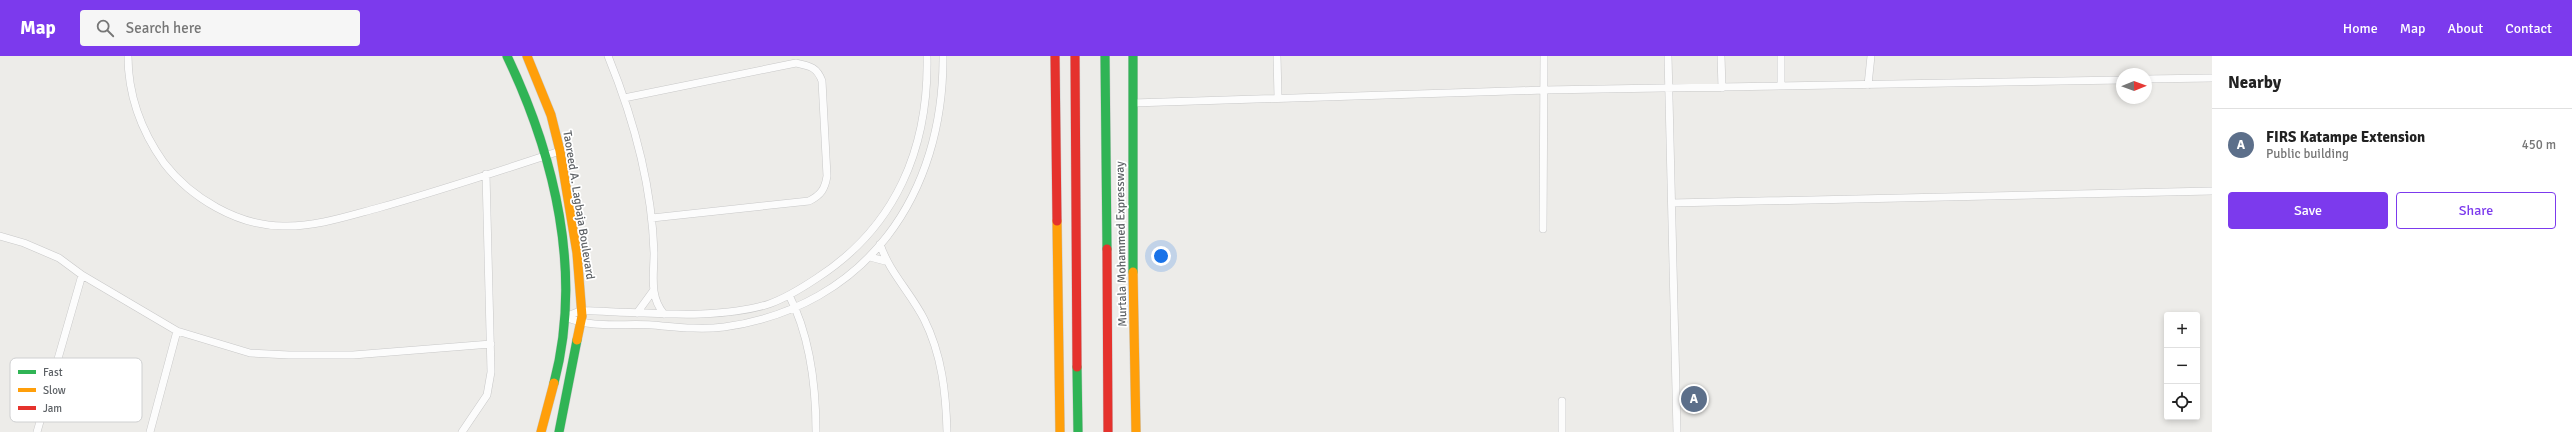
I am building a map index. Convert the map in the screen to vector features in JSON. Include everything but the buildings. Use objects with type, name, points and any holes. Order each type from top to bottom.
[{"type":"main road","name":"Taoreed A. Lagbaja Boulevard","points":[[507,56],[534,118],[545,156],[557,208],[564,262],[566,317],[559,363],[541,432]]},
{"type":"main road","name":"Taoreed A. Lagbaja Boulevard","points":[[527,56],[551,115],[560,151],[577,253],[581,324],[559,432]]},
{"type":"main road","points":[[1055,56],[1060,432]]},
{"type":"main road","points":[[1075,56],[1078,432]]},
{"type":"main road","name":"Murtala Mohammed Expressway","points":[[1105,56],[1108,432]]},
{"type":"main road","name":"Murtala Mohammed Expressway","points":[[1133,56],[1132,192],[1136,432]]},
{"type":"street","points":[[128,56],[133,96],[141,126],[172,174],[190,190],[216,208],[247,219],[283,226],[332,220],[409,199],[560,151]]},
{"type":"street","points":[[608,56],[624,98],[642,163],[652,218],[653,291],[664,314]]},
{"type":"street","points":[[566,317],[581,310],[664,314],[739,311],[770,303],[789,295],[829,270],[859,246],[884,216],[915,153],[924,117],[927,56]]},
{"type":"street","points":[[566,317],[581,324],[640,324],[699,328],[724,327],[753,321],[794,306],[825,292],[853,273],[870,257],[895,226],[917,189],[930,156],[943,84],[943,56]]},
{"type":"street","points":[[1277,56],[1278,97]]},
{"type":"street","points":[[1543,229],[1544,56]]},
{"type":"street","points":[[1668,56],[1677,432]]},
{"type":"street","points":[[1721,56],[1722,88]]},
{"type":"street","points":[[1781,56],[1781,86]]},
{"type":"street","points":[[1868,85],[1871,56]]},
{"type":"street","points":[[624,98],[796,63],[813,67],[818,71],[822,81],[828,176],[826,187],[818,196],[808,201],[652,218]]},
{"type":"street","points":[[2152,79],[2212,78]]},
{"type":"street","points":[[1133,103],[1278,97],[1544,90],[2116,80]]},
{"type":"street","points":[[462,432],[487,395],[491,372],[486,174]]},
{"type":"street","points":[[1672,204],[2212,191]]},
{"type":"street","points":[[0,236],[24,243],[59,258],[82,275],[177,331],[250,353],[289,355],[353,355],[491,344]]},
{"type":"street","points":[[880,244],[885,261],[899,278],[921,314],[931,339],[946,392],[947,432]]},
{"type":"street","points":[[870,257],[885,261]]},
{"type":"street","points":[[58,358],[82,275]]},
{"type":"street","points":[[637,313],[653,291]]},
{"type":"street","points":[[789,295],[794,306],[812,369],[816,405],[816,432]]},
{"type":"street","points":[[150,432],[177,331]]},
{"type":"street","points":[[1562,401],[1562,432]]},
{"type":"street","points":[[37,432],[40,422]]},
{"type":"traffic: fast","points":[[507,56],[539,134],[551,175],[559,216],[565,258],[566,300],[562,342],[554,383]]},
{"type":"traffic: fast","points":[[1105,56],[1107,249]]},
{"type":"traffic: fast","points":[[1133,56],[1133,272]]},
{"type":"traffic: fast","points":[[559,432],[577,340]]},
{"type":"traffic: fast","points":[[1077,367],[1078,432]]},
{"type":"traffic: slow","points":[[527,56],[551,115],[560,151],[577,253],[582,316],[577,340]]},
{"type":"traffic: slow","points":[[1057,221],[1060,432]]},
{"type":"traffic: slow","points":[[1133,272],[1136,432]]},
{"type":"traffic: slow","points":[[541,432],[554,383]]},
{"type":"traffic: jam","points":[[1055,56],[1057,221]]},
{"type":"traffic: jam","points":[[1075,56],[1077,367]]},
{"type":"traffic: jam","points":[[1107,249],[1108,432]]},
{"type":"place","name":"FIRS Katampe Extension","points":[[1694,399]]}]
